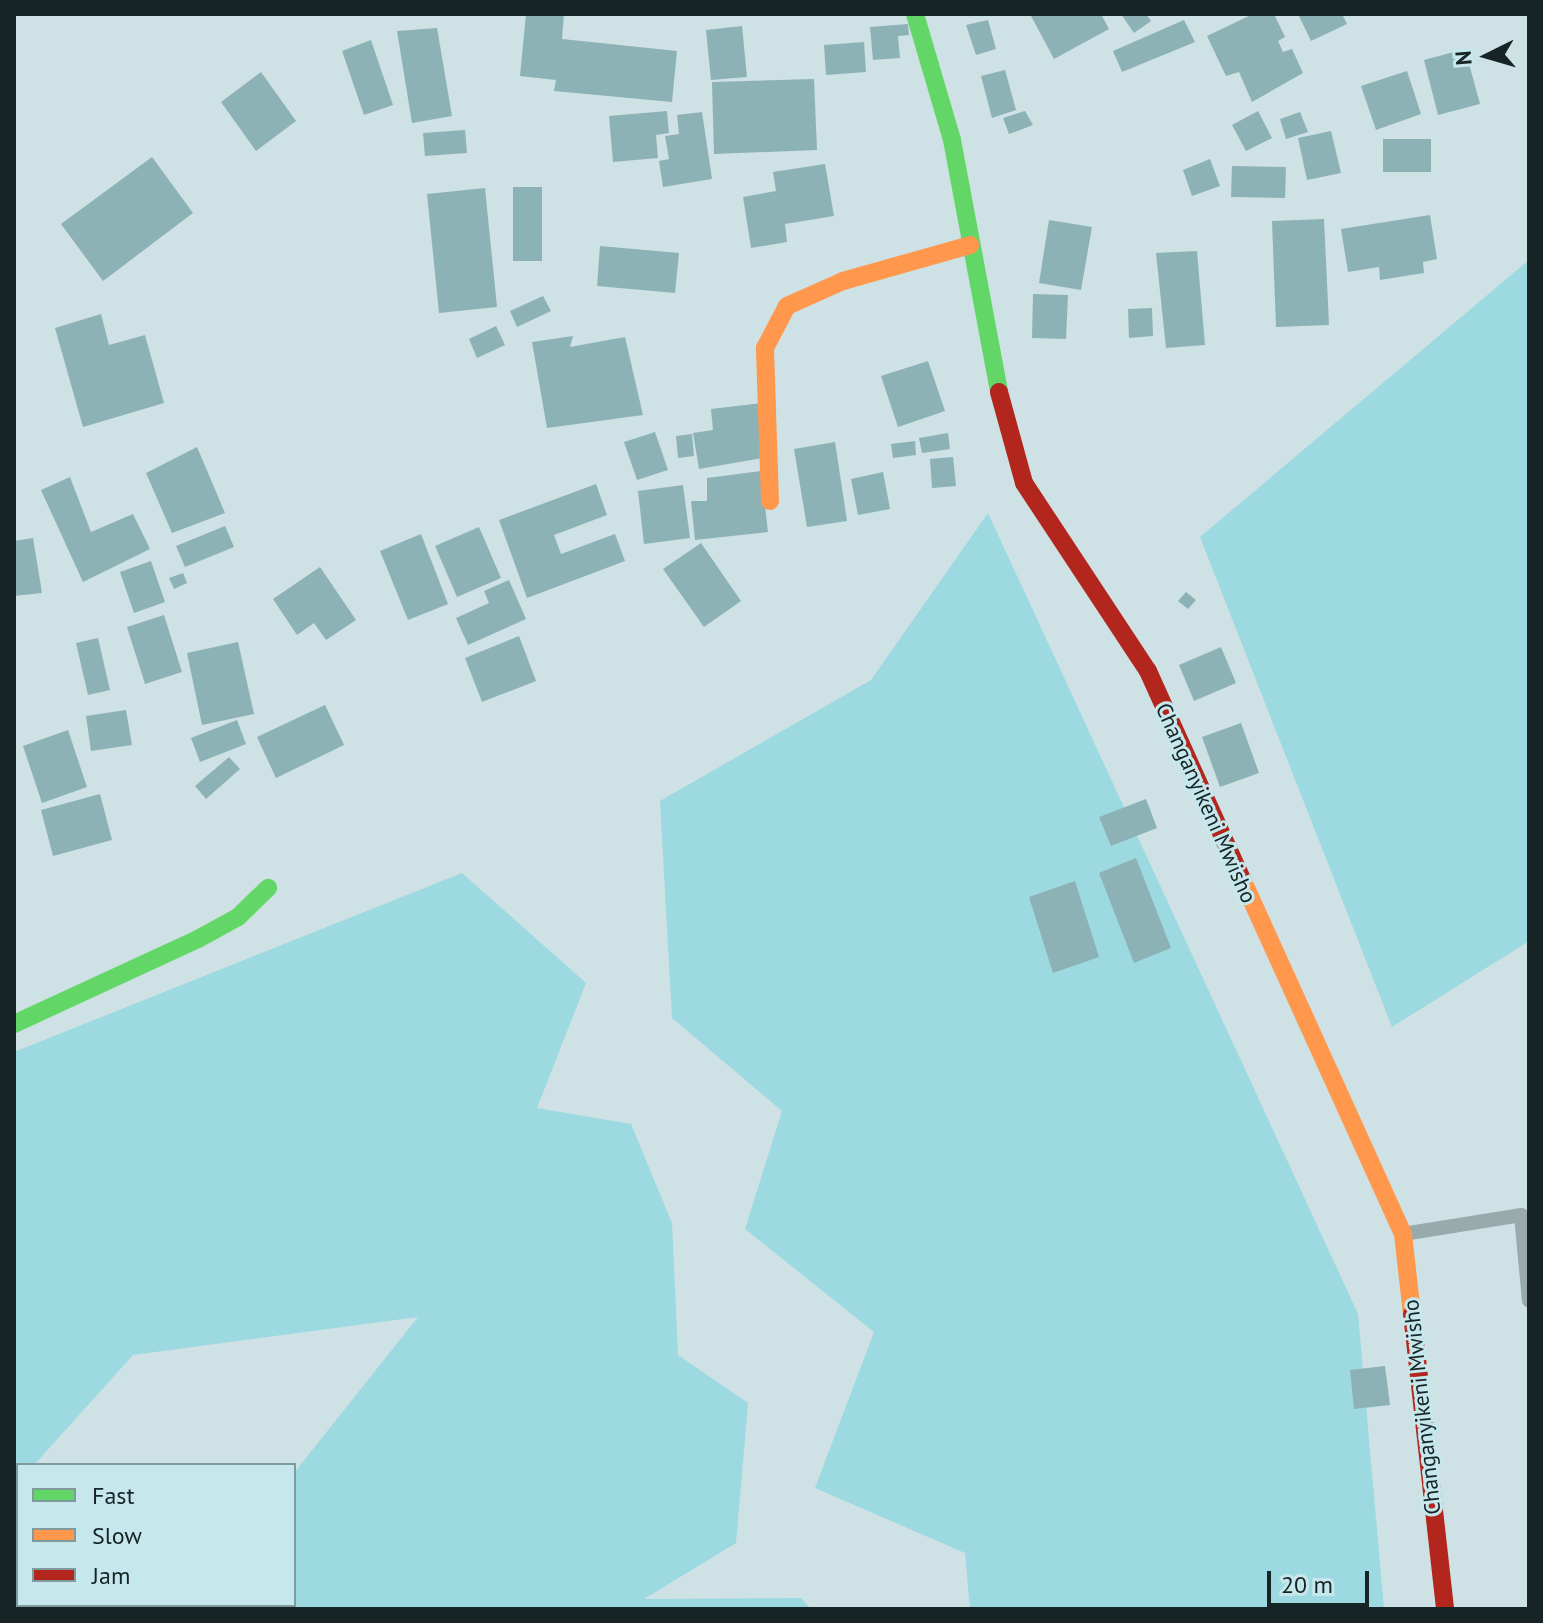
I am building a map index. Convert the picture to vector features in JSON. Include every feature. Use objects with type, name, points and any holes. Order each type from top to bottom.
[{"type":"street","name":"Changanyikeni Mwisho","points":[[915,14],[952,140],[991,361],[1024,483],[1148,671],[1403,1234],[1445,1609]]},
{"type":"street","points":[[770,501],[765,348],[787,306],[843,281],[970,245]]},
{"type":"street","points":[[14,1024],[198,939],[238,917],[268,888]]},
{"type":"lane","points":[[1403,1234],[1521,1215],[1529,1301]]},
{"type":"shaded area","points":[[1529,260],[1529,941],[1392,1027],[1200,537]]},
{"type":"shaded area","points":[[988,513],[1358,1314],[1384,1609],[970,1609],[965,1553],[815,1488],[874,1332],[745,1229],[782,1111],[672,1018],[660,801],[871,680]]},
{"type":"shaded area","points":[[462,873],[586,983],[537,1108],[631,1124],[672,1223],[678,1355],[748,1403],[736,1543],[644,1599],[801,1598],[811,1609],[131,1609],[296,1607],[296,1470],[418,1317],[133,1355],[36,1463],[16,1463],[14,1488],[14,1052]]},
{"type":"building","points":[[526,14],[564,14],[562,39],[677,51],[672,102],[554,91],[556,80],[520,76]]},
{"type":"building","points":[[1030,14],[1101,14],[1109,29],[1054,59]]},
{"type":"building","points":[[1121,14],[1146,14],[1151,21],[1134,33]]},
{"type":"building","points":[[1253,14],[1274,14],[1285,37],[1278,41],[1283,52],[1292,49],[1303,73],[1252,102],[1239,72],[1226,76],[1207,36]]},
{"type":"building","points":[[1298,14],[1342,14],[1347,24],[1311,41]]},
{"type":"building","points":[[988,20],[996,49],[976,55],[966,25]]},
{"type":"building","points":[[1184,20],[1195,42],[1122,72],[1113,51]]},
{"type":"building","points":[[908,24],[909,35],[898,36],[900,58],[873,60],[870,27]]},
{"type":"building","points":[[742,26],[747,77],[711,80],[706,30]]},
{"type":"building","points":[[437,28],[452,116],[412,123],[397,31]]},
{"type":"building","points":[[371,40],[393,105],[364,115],[342,51]]},
{"type":"building","points":[[864,42],[866,72],[826,75],[824,45]]},
{"type":"building","points":[[1465,49],[1480,104],[1438,115],[1424,60]]},
{"type":"building","points":[[1005,70],[1016,110],[992,118],[981,76]]},
{"type":"building","points":[[1407,71],[1421,114],[1376,130],[1361,86]]},
{"type":"building","points":[[261,72],[296,121],[256,151],[221,102]]},
{"type":"building","points":[[814,79],[817,150],[714,154],[712,82]]},
{"type":"building","points":[[667,111],[669,133],[656,135],[658,158],[613,162],[609,116]]},
{"type":"building","points":[[1025,111],[1033,125],[1009,134],[1003,118]]},
{"type":"building","points":[[1258,111],[1272,138],[1246,151],[1232,125]]},
{"type":"building","points":[[702,112],[712,179],[663,187],[659,161],[669,159],[665,136],[679,134],[677,115]]},
{"type":"building","points":[[1300,112],[1308,132],[1286,139],[1280,119]]},
{"type":"building","points":[[465,130],[467,153],[425,156],[423,133]]},
{"type":"building","points":[[1331,131],[1341,173],[1307,180],[1298,138]]},
{"type":"building","points":[[1383,139],[1431,139],[1431,172],[1383,172]]},
{"type":"building","points":[[152,157],[193,213],[103,281],[61,224]]},
{"type":"building","points":[[1210,159],[1220,186],[1192,196],[1183,170]]},
{"type":"building","points":[[825,164],[834,216],[785,224],[787,242],[751,248],[743,197],[776,191],[773,172]]},
{"type":"building","points":[[1232,166],[1286,167],[1285,198],[1231,197]]},
{"type":"building","points":[[513,187],[542,187],[542,261],[513,261]]},
{"type":"building","points":[[485,188],[497,307],[439,313],[427,194]]},
{"type":"building","points":[[1430,215],[1437,259],[1423,262],[1424,273],[1380,280],[1379,267],[1348,272],[1341,229]]},
{"type":"building","points":[[1324,219],[1329,325],[1276,327],[1272,221]]},
{"type":"building","points":[[1049,220],[1092,227],[1081,290],[1039,283]]},
{"type":"building","points":[[600,246],[679,253],[675,293],[597,286]]},
{"type":"building","points":[[1197,251],[1205,345],[1166,348],[1156,253]]},
{"type":"building","points":[[1033,294],[1068,295],[1066,339],[1032,338]]},
{"type":"building","points":[[543,296],[551,311],[517,327],[510,311]]},
{"type":"building","points":[[1152,308],[1153,336],[1129,338],[1128,309]]},
{"type":"building","points":[[101,314],[109,345],[145,335],[164,403],[83,427],[55,328]]},
{"type":"building","points":[[496,326],[505,345],[477,358],[469,339]]},
{"type":"building","points":[[573,336],[570,347],[625,337],[643,415],[547,428],[532,342]]},
{"type":"building","points":[[928,361],[945,411],[898,427],[881,376]]},
{"type":"building","points":[[762,403],[768,457],[699,469],[693,433],[713,430],[711,409]]},
{"type":"building","points":[[655,432],[668,470],[637,480],[624,442]]},
{"type":"building","points":[[948,433],[950,449],[922,453],[919,438]]},
{"type":"building","points":[[692,434],[694,456],[678,458],[676,436]]},
{"type":"building","points":[[915,441],[916,455],[893,458],[891,444]]},
{"type":"building","points":[[835,442],[847,521],[807,527],[794,449]]},
{"type":"building","points":[[197,447],[225,513],[172,533],[146,473]]},
{"type":"building","points":[[953,457],[956,486],[932,488],[930,459]]},
{"type":"building","points":[[761,471],[768,532],[695,540],[691,501],[707,501],[707,478]]},
{"type":"building","points":[[883,472],[890,509],[858,515],[851,479]]},
{"type":"building","points":[[70,477],[91,532],[133,514],[150,549],[83,582],[41,490]]},
{"type":"building","points":[[596,484],[607,515],[554,535],[561,554],[615,534],[625,561],[527,598],[499,520]]},
{"type":"building","points":[[683,485],[690,538],[644,544],[638,491]]},
{"type":"building","points":[[225,526],[234,547],[185,567],[176,546]]},
{"type":"building","points":[[479,527],[501,578],[457,597],[435,546]]},
{"type":"building","points":[[421,534],[448,604],[408,620],[380,551]]},
{"type":"building","points":[[33,538],[42,593],[14,596],[14,541]]},
{"type":"building","points":[[701,543],[741,601],[704,627],[663,569]]},
{"type":"building","points":[[151,561],[165,602],[134,613],[120,572]]},
{"type":"building","points":[[320,567],[356,620],[326,640],[314,623],[297,635],[273,599]]},
{"type":"building","points":[[183,573],[187,583],[174,589],[169,578]]},
{"type":"building","points":[[509,580],[526,619],[468,645],[456,618],[489,603],[484,591]]},
{"type":"building","points":[[1186,592],[1196,600],[1188,609],[1178,601]]},
{"type":"building","points":[[164,615],[182,672],[145,684],[127,627]]},
{"type":"building","points":[[519,636],[536,681],[482,702],[465,658]]},
{"type":"building","points":[[98,638],[110,690],[88,695],[76,643]]},
{"type":"building","points":[[238,642],[254,714],[202,725],[187,653]]},
{"type":"building","points":[[1221,647],[1236,683],[1194,701],[1179,665]]},
{"type":"building","points":[[325,705],[344,745],[276,778],[257,737]]},
{"type":"building","points":[[126,710],[132,745],[91,751],[86,716]]},
{"type":"building","points":[[237,720],[246,744],[200,762],[191,738]]},
{"type":"building","points":[[1241,723],[1259,773],[1220,787],[1202,737]]},
{"type":"building","points":[[68,730],[87,787],[42,803],[23,746]]},
{"type":"building","points":[[229,757],[240,769],[206,799],[195,786]]},
{"type":"building","points":[[100,794],[112,840],[53,856],[41,810]]},
{"type":"building","points":[[1146,799],[1157,828],[1111,846],[1099,817]]},
{"type":"building","points":[[1136,858],[1171,948],[1134,963],[1099,873]]},
{"type":"building","points":[[1075,881],[1099,957],[1053,973],[1029,897]]},
{"type":"building","points":[[1385,1366],[1390,1405],[1354,1409],[1350,1370]]},
{"type":"traffic: fast","points":[[915,14],[952,140],[999,392]]},
{"type":"traffic: fast","points":[[14,1024],[198,939],[238,917],[268,888]]},
{"type":"traffic: slow","points":[[770,501],[765,348],[787,306],[843,281],[970,245]]},
{"type":"traffic: slow","points":[[1242,879],[1403,1234],[1412,1314]]},
{"type":"traffic: jam","points":[[999,392],[1024,483],[1148,671],[1242,879]]},
{"type":"traffic: jam","points":[[1412,1314],[1445,1609]]}]
